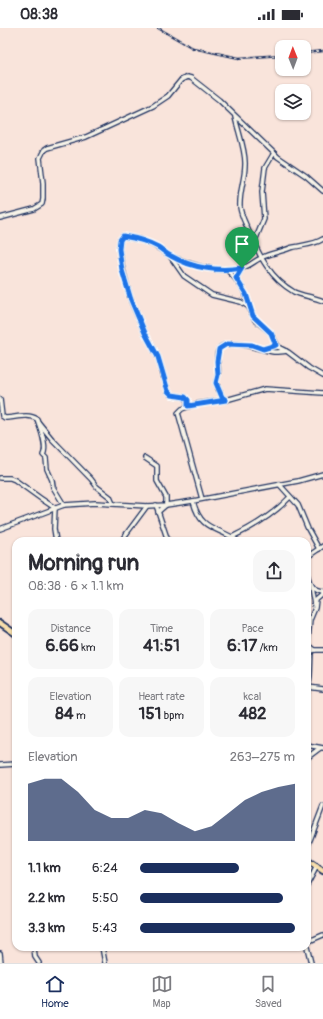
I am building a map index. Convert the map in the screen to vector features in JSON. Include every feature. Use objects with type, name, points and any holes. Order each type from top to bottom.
[{"type":"main road","points":[[0,622],[12,631]]},
{"type":"main road","points":[[311,862],[323,871]]},
{"type":"street","points":[[0,218],[34,209],[42,204],[44,193],[40,158],[44,150],[86,137],[153,106],[168,96],[184,78],[191,78],[219,100],[274,152],[323,191]]},
{"type":"street","points":[[235,116],[246,164],[241,190],[240,210],[261,258],[276,278],[284,285],[295,292],[323,301]]},
{"type":"street","points":[[254,243],[264,219],[262,192],[265,168],[274,152]]},
{"type":"street","points":[[188,406],[188,400],[185,397],[172,395],[168,391],[158,357],[145,333],[131,300],[122,270],[119,249],[120,240],[123,236],[141,240],[159,248],[170,256],[199,267],[227,270],[242,268],[261,258],[293,248],[316,243],[323,239]]},
{"type":"street","points":[[316,243],[323,245]]},
{"type":"street","points":[[170,256],[184,276],[212,295],[241,302],[249,307]]},
{"type":"street","points":[[236,278],[242,268]]},
{"type":"street","points":[[227,270],[236,278],[246,294],[249,307],[255,320],[271,333],[276,345],[323,376]]},
{"type":"street","points":[[223,399],[216,383],[218,375],[217,361],[219,349],[230,344],[252,345],[277,352],[287,351]]},
{"type":"street","points":[[263,349],[276,345]]},
{"type":"street","points":[[202,499],[178,413],[180,410],[188,406],[270,389],[323,393]]},
{"type":"street","points":[[0,399],[2,416],[5,418],[33,416],[37,419],[56,443],[97,487],[110,497],[113,504]]},
{"type":"street","points":[[38,422],[45,450],[43,455],[46,458],[47,469],[54,489],[64,505]]},
{"type":"street","points":[[145,458],[157,466],[157,481],[166,497],[166,505],[158,512]]},
{"type":"street","points":[[0,529],[64,505],[78,503],[147,506],[166,505],[298,481],[323,474]]},
{"type":"street","points":[[0,478],[10,478],[15,480],[55,508]]},
{"type":"street","points":[[279,484],[298,505],[308,529],[319,549]]},
{"type":"street","points":[[193,501],[201,520],[208,526],[232,537],[252,528],[281,507],[290,497]]},
{"type":"street","points":[[124,537],[147,506]]},
{"type":"street","points":[[156,506],[167,537]]},
{"type":"street","points":[[55,508],[54,529],[55,537]]},
{"type":"street","points":[[311,554],[323,546]]},
{"type":"street","points":[[311,587],[317,592],[323,593]]},
{"type":"street","points":[[311,587],[314,610]]},
{"type":"street","points":[[311,618],[317,598],[323,593]]},
{"type":"street","points":[[311,649],[323,650]]},
{"type":"street","points":[[311,687],[323,689]]},
{"type":"street","points":[[311,746],[321,748]]},
{"type":"street","points":[[311,754],[321,748]]},
{"type":"street","points":[[0,765],[12,764]]},
{"type":"street","points":[[311,838],[323,806]]},
{"type":"street","points":[[311,877],[317,866]]},
{"type":"street","points":[[311,940],[323,935]]},
{"type":"street","points":[[34,951],[35,957],[39,963]]},
{"type":"street","points":[[103,951],[105,963]]},
{"type":"street","points":[[308,951],[311,963]]},
{"type":"street","points":[[0,953],[1,963]]},
{"type":"railway","points":[[158,28],[193,48],[239,58],[275,55]]},
{"type":"railway","points":[[311,52],[323,51]]},
{"type":"route","points":[[123,236],[141,240],[159,248],[170,256],[199,267],[227,270],[242,268],[236,278],[246,294],[249,307],[255,320],[271,333],[276,345],[263,349],[252,345],[227,344],[222,346],[219,349],[217,357],[219,369],[216,383],[222,397],[226,400],[188,406],[188,400],[185,397],[172,395],[168,391],[158,357],[145,333],[131,300],[122,270],[119,249],[121,237],[123,236]]}]
